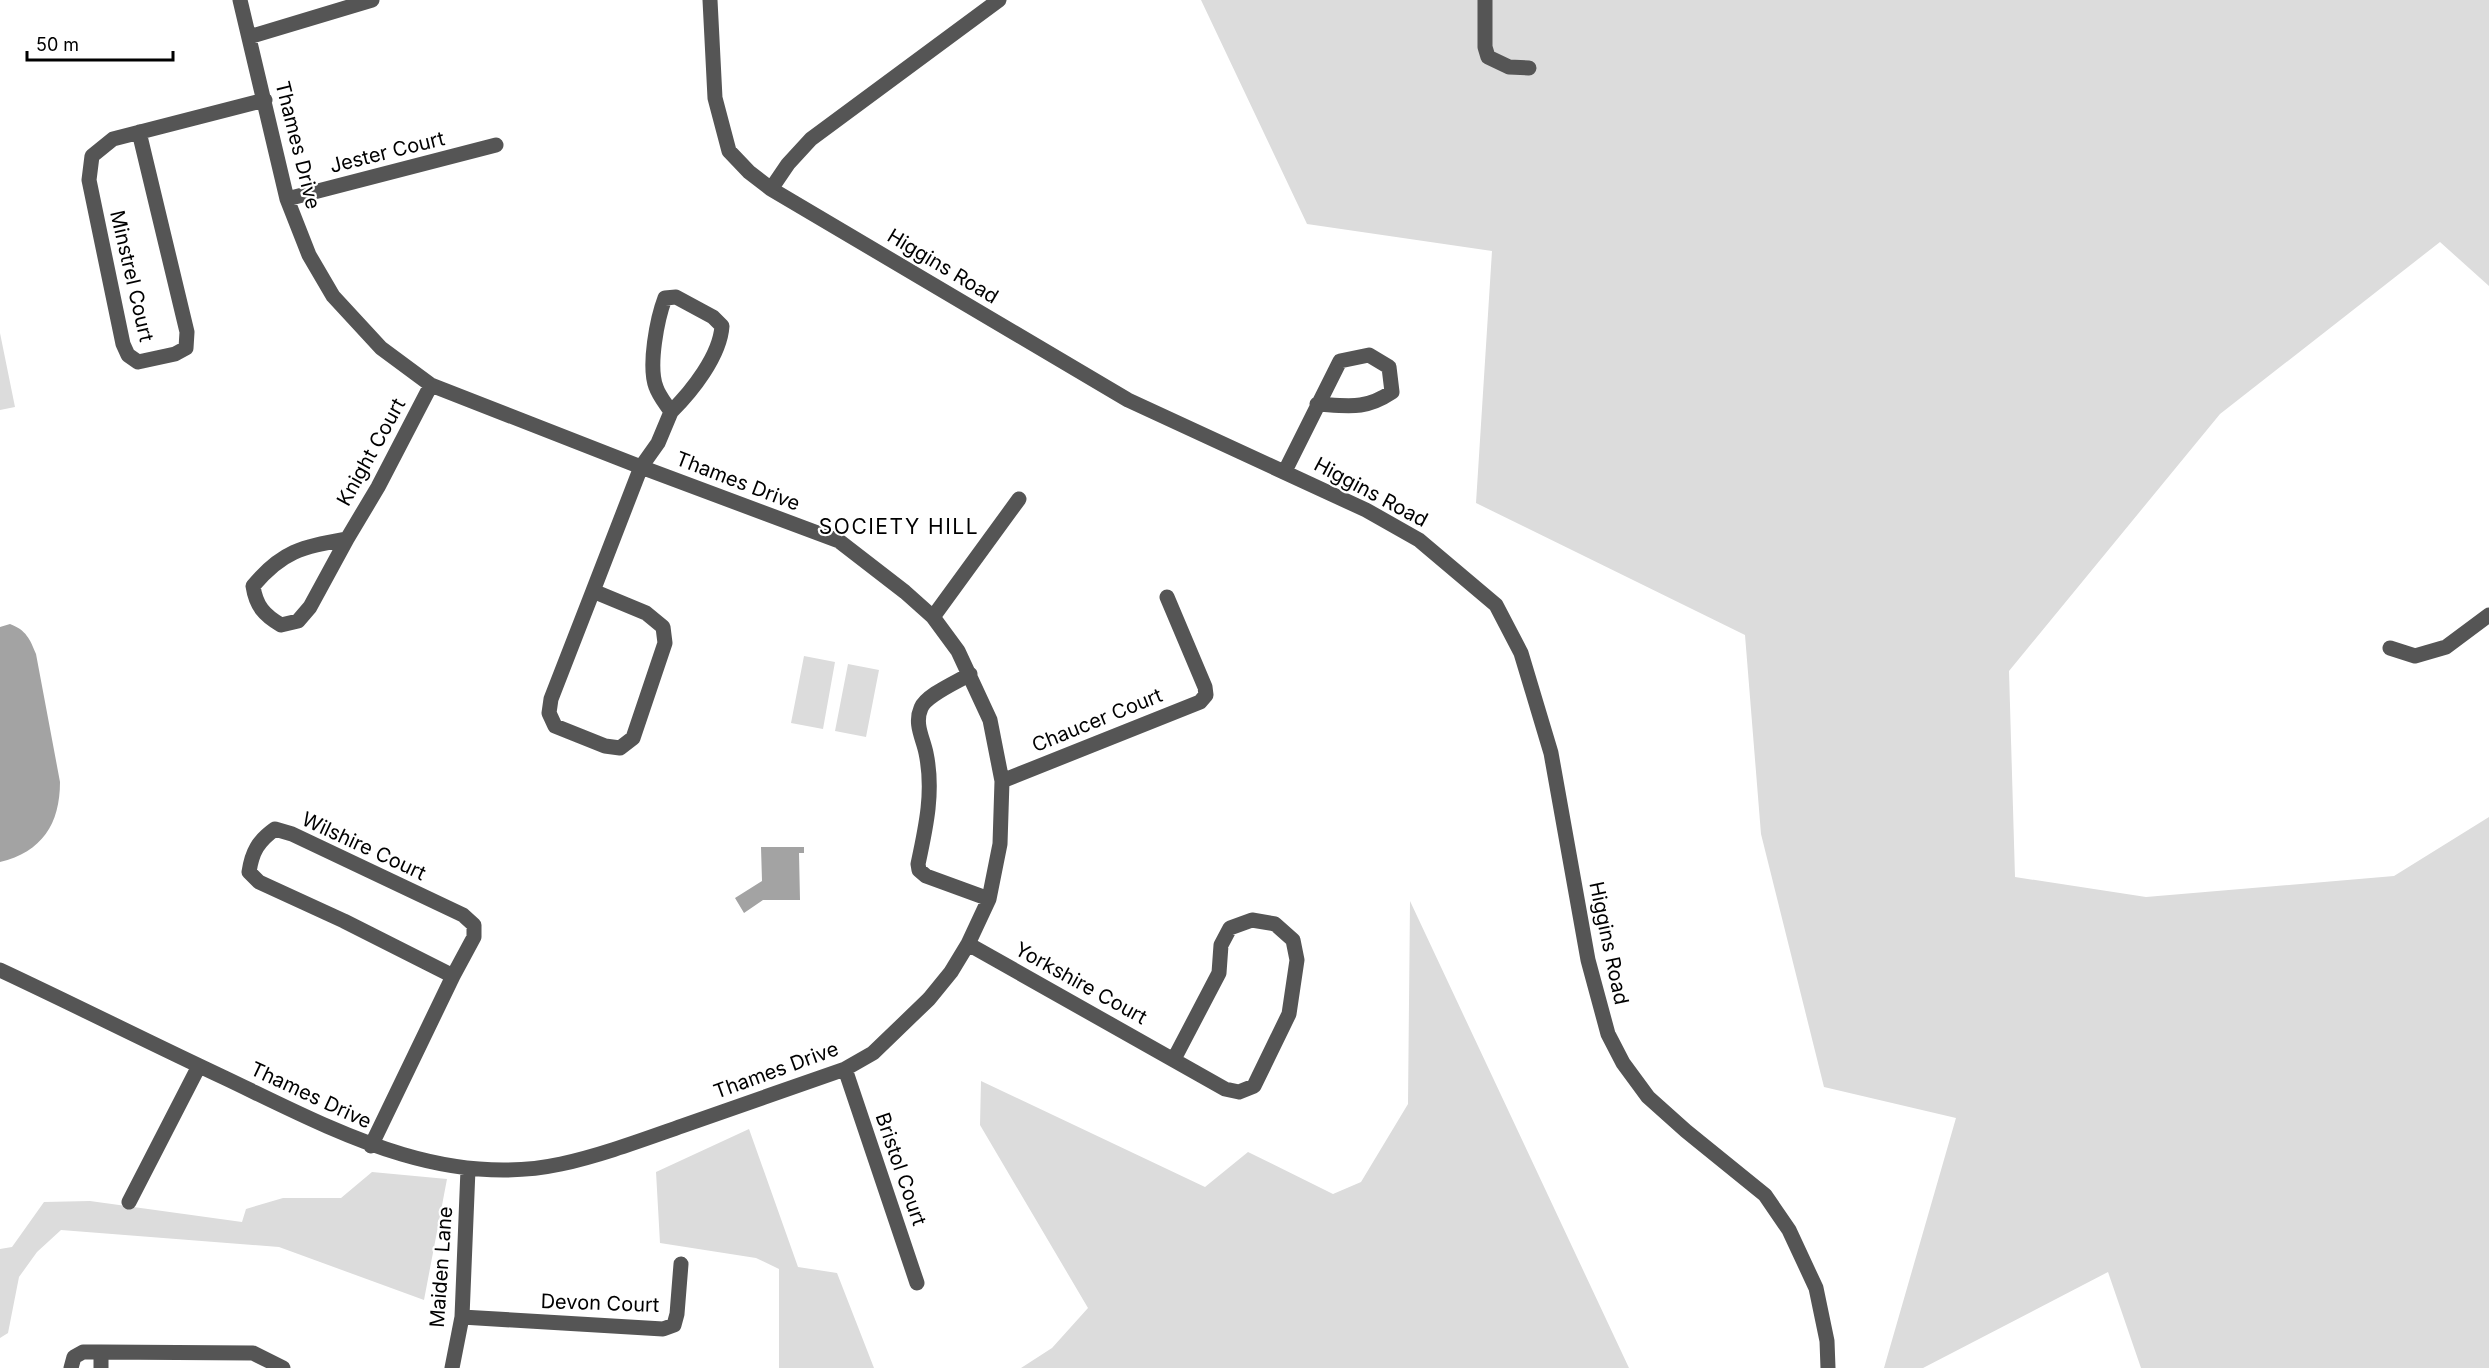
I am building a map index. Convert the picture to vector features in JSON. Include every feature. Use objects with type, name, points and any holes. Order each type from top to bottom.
[{"type":"street","name":"Thames Drive","points":[[0,970],[370,1146],[468,1169],[513,1169],[560,1164],[631,1144],[845,1069],[873,1053],[930,999],[951,972],[968,944],[989,899],[1000,844],[1002,781],[990,720],[958,651],[933,617],[905,592],[839,542],[431,385],[381,348],[333,296],[309,255],[287,199],[240,0]]},
{"type":"street","points":[[249,37],[372,0]]},
{"type":"street","name":"Higgins Road","points":[[710,0],[715,98],[729,151],[749,172],[771,189],[1128,400],[1213,441],[1285,471],[1366,510],[1419,540],[1496,604],[1521,653],[1551,753],[1588,960],[1608,1035],[1623,1063],[1648,1097],[1765,1195],[1789,1230],[1816,1288],[1827,1341],[1828,1368]]},
{"type":"street","points":[[771,189],[788,164],[811,139],[999,0]]},
{"type":"street","points":[[1485,0],[1485,47],[1488,57],[1509,67],[1529,68]]},
{"type":"street","name":"Minstrel Court","points":[[138,132],[187,332],[186,348],[175,354],[138,362],[128,356],[123,344],[89,180],[92,156],[113,139],[138,132],[265,100]]},
{"type":"street","name":"Jester Court","points":[[287,199],[496,145]]},
{"type":"street","points":[[593,591],[646,613],[663,627],[665,643],[633,738],[620,748],[605,746],[555,726],[549,713],[551,699],[641,467],[658,443],[671,412],[694,389],[721,337],[722,326],[713,317],[676,297],[666,298],[660,312],[653,366],[656,387],[671,412]]},
{"type":"street","points":[[1285,471],[1317,404],[1340,361],[1369,355],[1389,367],[1392,392],[1376,402],[1350,406],[1317,404]]},
{"type":"street","name":"Knight Court","points":[[347,538],[301,547],[270,566],[253,586],[255,599],[264,615],[281,625],[298,621],[310,608],[347,538],[378,487],[431,385]]},
{"type":"street","points":[[933,617],[1018,499]]},
{"type":"street","name":"Chaucer Court","points":[[1002,781],[1200,702],[1206,695],[1204,687],[1167,597]]},
{"type":"street","points":[[2390,648],[2415,656],[2446,647],[2489,615]]},
{"type":"street","points":[[970,674],[926,699],[918,719],[930,783],[928,818],[918,864],[919,870],[926,876],[989,899]]},
{"type":"street","name":"Wilshire Court","points":[[370,1146],[474,937],[474,925],[463,915],[292,834],[274,830],[260,839],[251,856],[249,872],[259,882],[344,921],[453,976]]},
{"type":"street","name":"Yorkshire Court","points":[[968,944],[1225,1089],[1239,1092],[1254,1086],[1289,1014],[1297,960],[1293,940],[1275,924],[1252,920],[1230,928],[1221,945],[1219,973],[1174,1059]]},
{"type":"street","points":[[129,1202],[199,1066]]},
{"type":"street","name":"Bristol Court","points":[[845,1069],[917,1283]]},
{"type":"street","name":"Maiden Lane","points":[[452,1368],[462,1317],[468,1169]]},
{"type":"street","name":"Devon Court","points":[[462,1317],[663,1329],[674,1325],[681,1264]]},
{"type":"street","points":[[71,1368],[74,1357],[83,1352],[253,1353],[283,1368]]},
{"type":"street","points":[[101,1352],[101,1368]]},
{"type":"shaded area","points":[[1201,0],[2489,0],[2489,286],[2440,242],[2220,414],[2009,671],[2015,877],[2146,897],[2394,876],[2489,817],[2489,1368],[2141,1368],[2108,1272],[1923,1368],[1884,1368],[1956,1118],[1824,1087],[1761,834],[1745,635],[1476,503],[1492,251],[1307,224]]},
{"type":"shaded area","points":[[0,333],[15,407],[0,410]]},
{"type":"shaded area","points":[[10,624],[27,636],[36,654],[60,782],[57,811],[46,834],[27,851],[0,862],[0,627]]},
{"type":"shaded area","points":[[804,656],[835,662],[823,729],[791,723]]},
{"type":"shaded area","points":[[848,664],[879,670],[866,737],[835,731]]},
{"type":"shaded area","points":[[761,847],[804,847],[804,853],[799,853],[800,900],[763,900],[744,913],[735,898],[762,881]]},
{"type":"shaded area","points":[[1410,901],[1629,1368],[1021,1368],[1052,1348],[1088,1308],[980,1125],[981,1081],[1205,1187],[1248,1152],[1333,1194],[1361,1182],[1408,1104]]},
{"type":"shaded area","points":[[749,1129],[798,1267],[837,1273],[874,1368],[779,1368],[779,1269],[756,1258],[660,1243],[656,1172]]},
{"type":"shaded area","points":[[372,1172],[447,1179],[424,1300],[279,1247],[61,1230],[37,1252],[19,1277],[8,1333],[0,1338],[0,1249],[12,1247],[44,1202],[90,1201],[242,1222],[246,1209],[283,1198],[341,1198]]},
{"type":"district","name":"SOCIETY HILL","points":[[899,526]]}]
